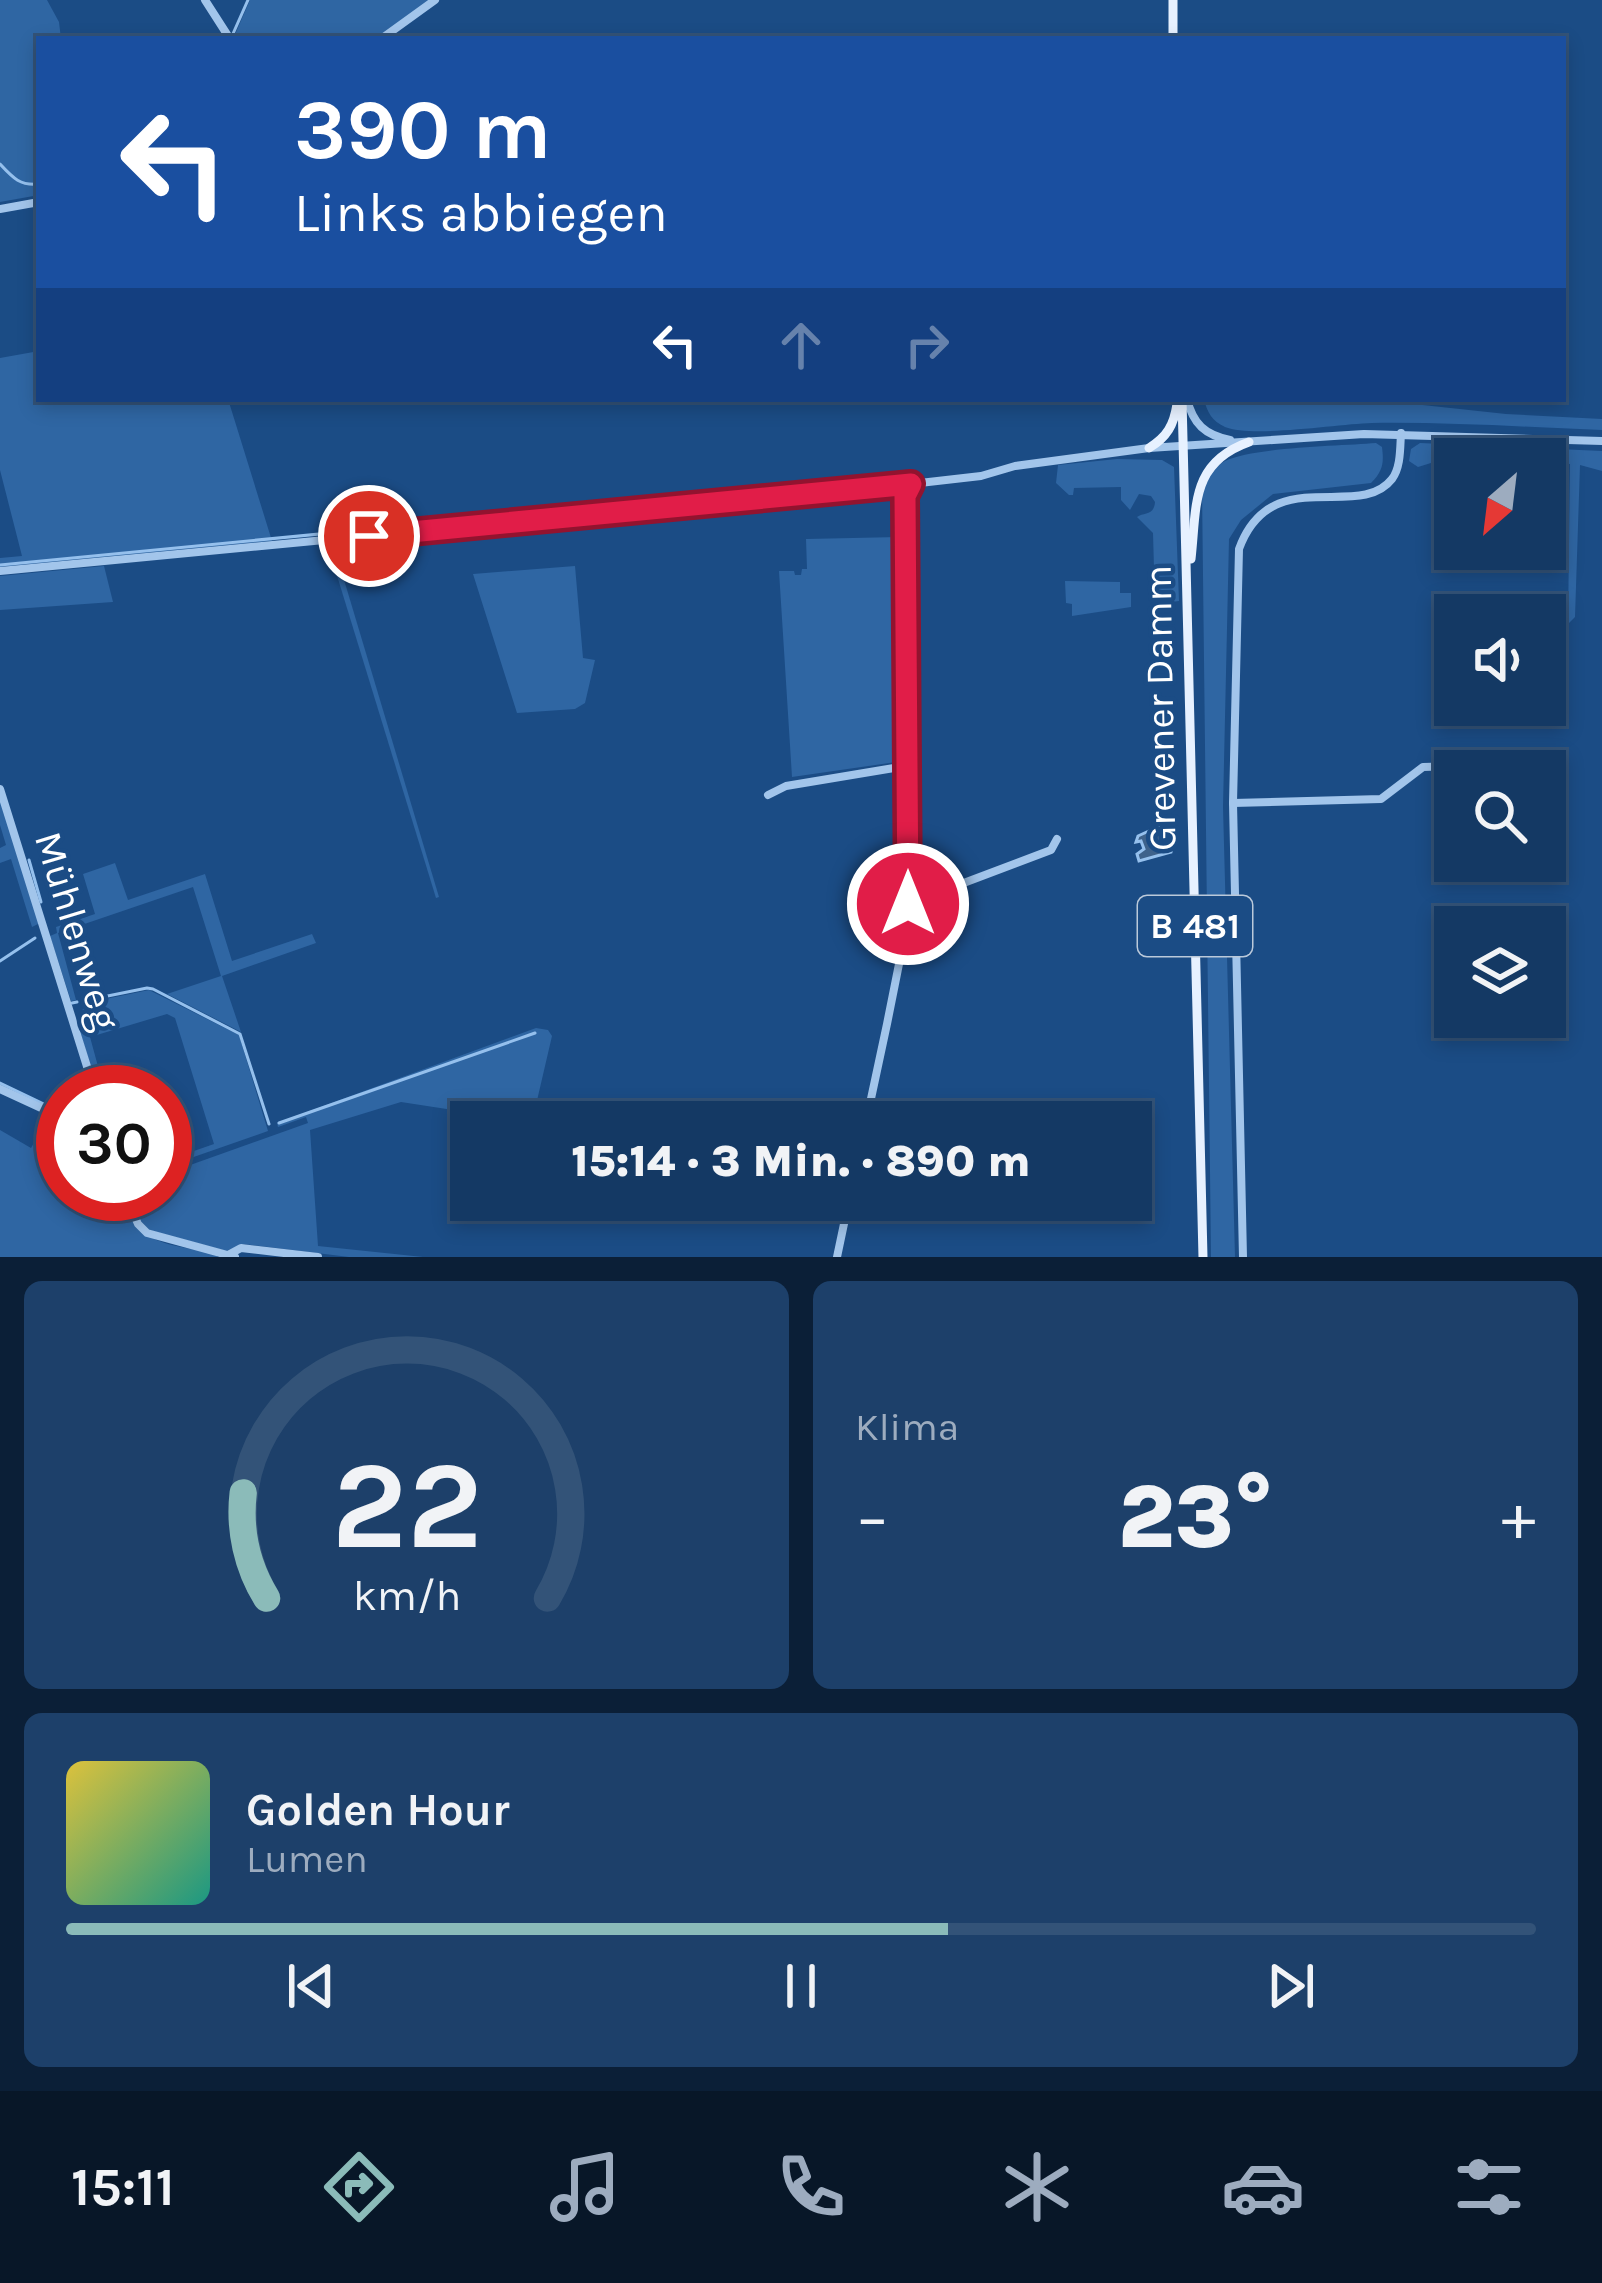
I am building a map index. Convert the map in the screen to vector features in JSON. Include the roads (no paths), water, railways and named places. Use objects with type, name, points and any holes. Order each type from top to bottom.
[{"type":"main road","points":[[1172,0],[1173,36]]},
{"type":"main road","points":[[1149,448],[1172,426],[1181,402]]},
{"type":"main road","name":"B 481","points":[[1182,402],[1184,446]]},
{"type":"main road","points":[[1188,595],[1201,483],[1224,452],[1250,442]]},
{"type":"main road","name":"Grevener Damm","points":[[1184,446],[1203,1257]]},
{"type":"street","points":[[205,0],[228,36]]},
{"type":"street","points":[[385,36],[435,0]]},
{"type":"street","points":[[0,209],[36,203]]},
{"type":"street","points":[[1184,402],[1206,432],[1250,442]]},
{"type":"street","points":[[1243,1257],[1233,802],[1239,549],[1258,516],[1284,502],[1364,494],[1384,486],[1397,469],[1401,434]]},
{"type":"street","points":[[0,571],[911,484],[1149,448],[1401,434],[1602,442]]},
{"type":"street","points":[[870,1101],[908,904],[905,496],[911,484]]},
{"type":"street","points":[[768,795],[786,786],[906,766]]},
{"type":"street","points":[[1233,802],[1381,799],[1423,767],[1434,767]]},
{"type":"street","name":"Mühlenweg","points":[[0,789],[87,1065]]},
{"type":"street","points":[[908,904],[1051,850],[1057,839]]},
{"type":"street","points":[[0,1088],[36,1105]]},
{"type":"street","points":[[136,1221],[147,1233],[229,1256],[241,1248],[318,1257]]},
{"type":"street","points":[[837,1257],[845,1221]]},
{"type":"waterway","points":[[232,36],[248,0]]},
{"type":"waterway","points":[[0,164],[17,180],[36,184]]},
{"type":"waterway","points":[[0,565],[691,498]]},
{"type":"waterway","points":[[29,860],[41,902]]},
{"type":"waterway","points":[[0,961],[35,938]]},
{"type":"waterway","points":[[83,1001],[153,989],[240,1034],[269,1124]]},
{"type":"waterway","points":[[72,1003],[77,1002]]},
{"type":"waterway","points":[[279,1123],[535,1033]]},
{"type":"waterway","points":[[0,1083],[36,1100]]}]
